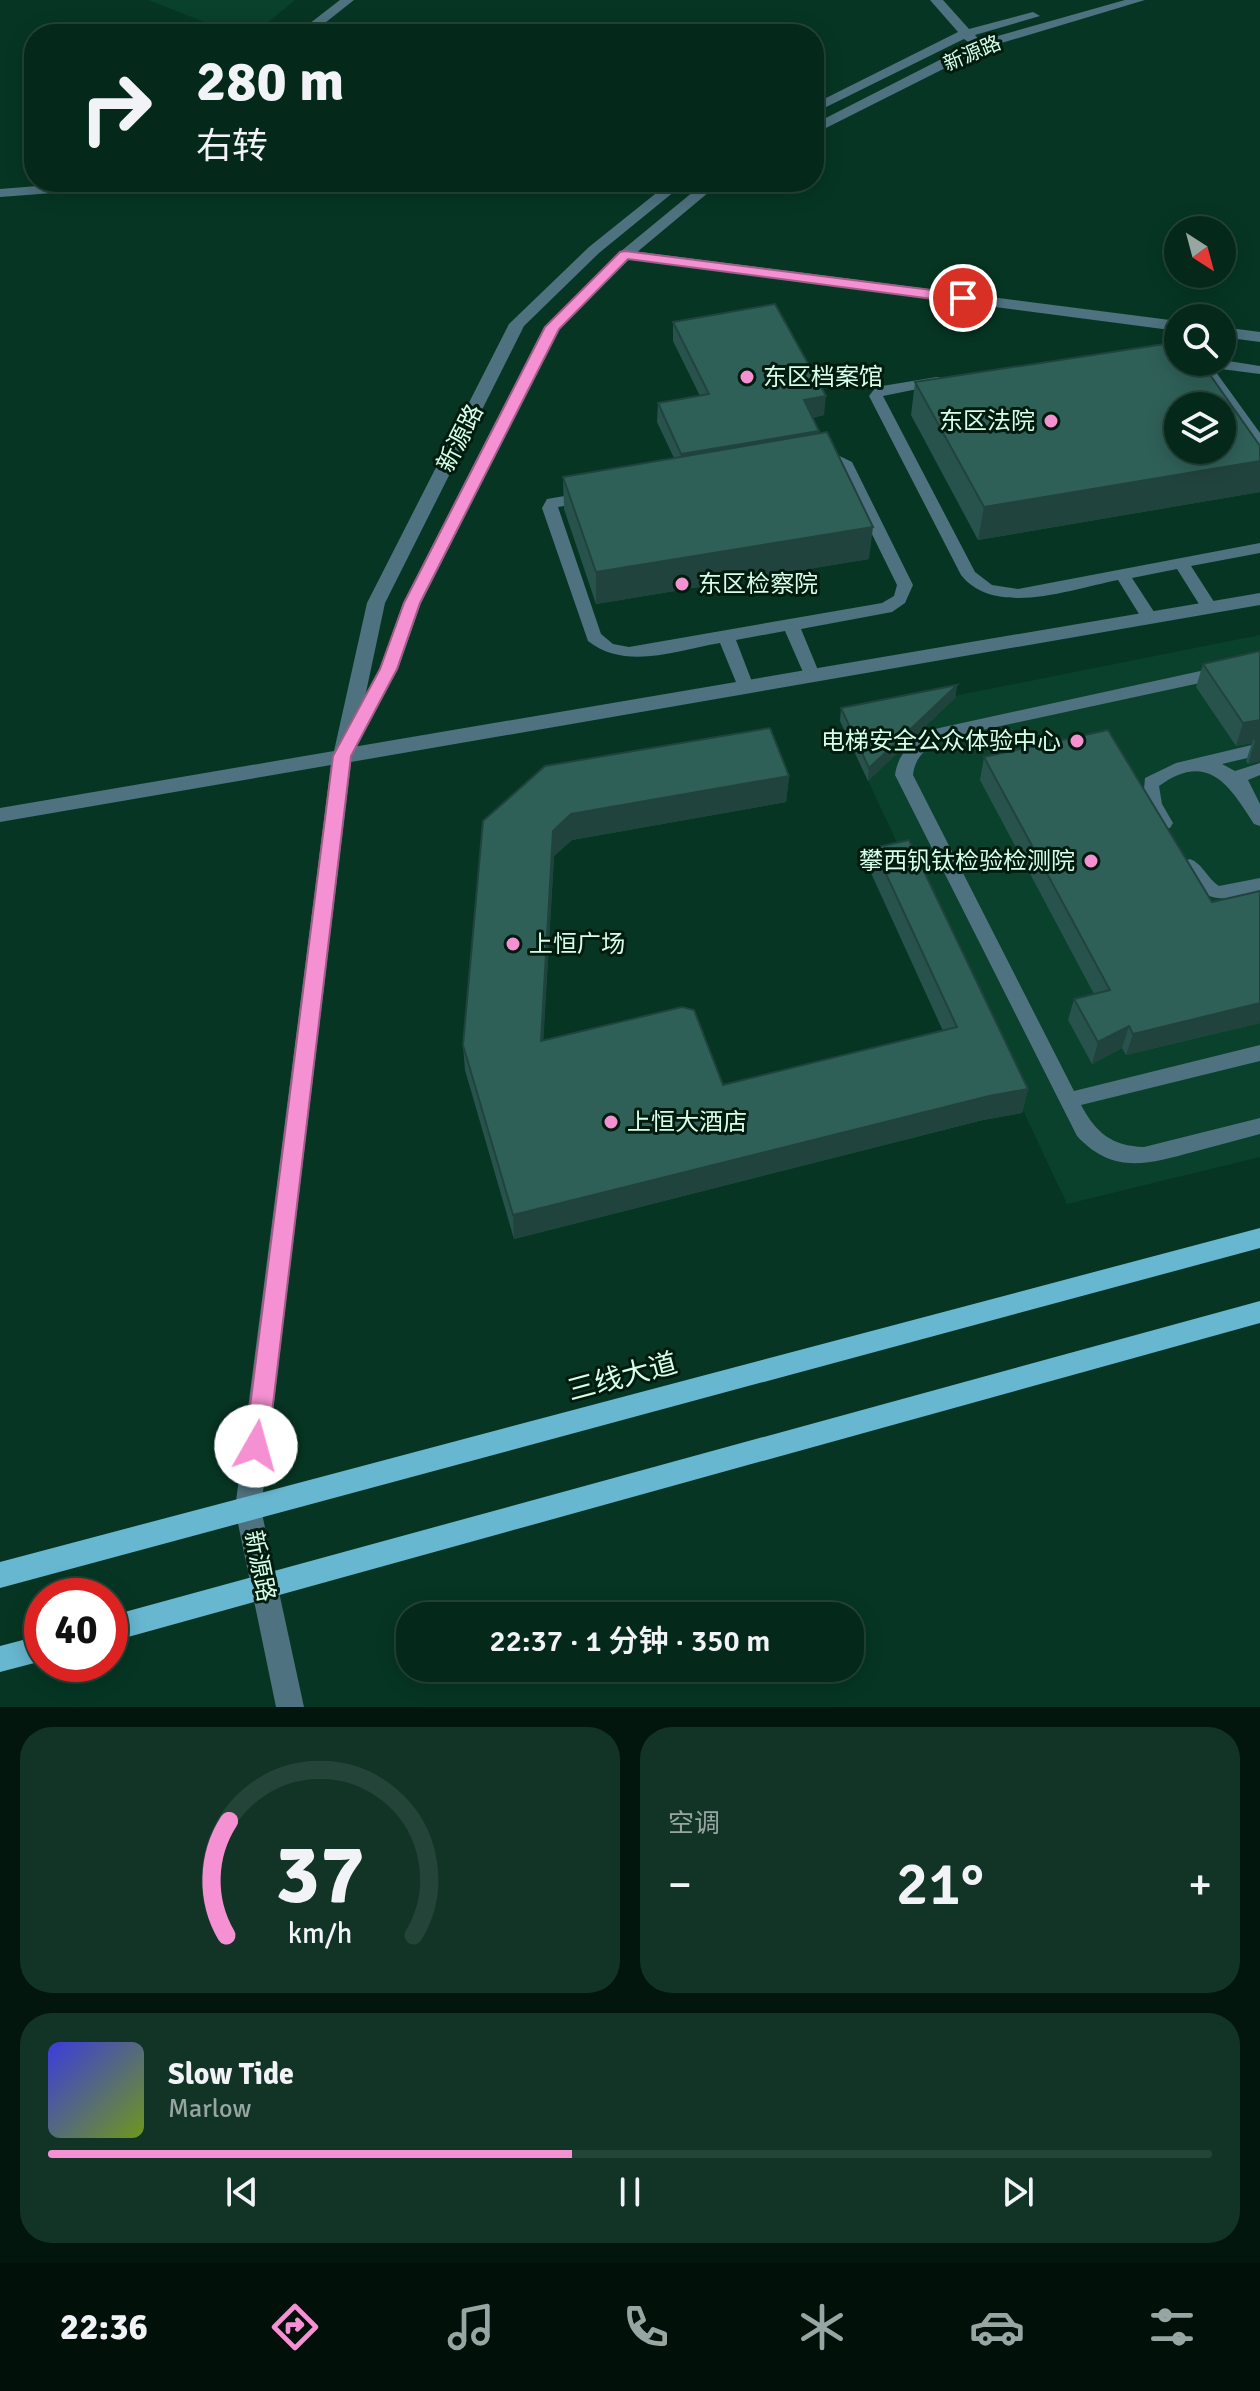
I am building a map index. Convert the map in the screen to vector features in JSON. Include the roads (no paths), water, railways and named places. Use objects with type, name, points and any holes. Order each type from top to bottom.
[{"type":"main road","name":"三线大道","points":[[0,1575],[1260,1238]]},
{"type":"main road","points":[[128,1624],[1260,1312]]},
{"type":"main road","points":[[0,1659],[24,1653]]},
{"type":"street","points":[[316,24],[348,0]]},
{"type":"street","points":[[936,0],[965,34],[980,45]]},
{"type":"street","name":"新源路","points":[[824,104],[965,34],[1094,0]]},
{"type":"street","name":"新源路","points":[[824,125],[980,45],[1139,0]]},
{"type":"street","points":[[0,193],[24,191]]},
{"type":"street","name":"新源路","points":[[290,1707],[248,1509],[342,756],[376,603],[517,324],[594,250],[666,192]]},
{"type":"street","name":"新源路","points":[[342,756],[389,669],[412,603],[552,327],[625,255],[702,192]]},
{"type":"street","points":[[625,255],[1164,324]]},
{"type":"street","points":[[1236,334],[1260,337]]},
{"type":"street","points":[[0,815],[1260,599]]},
{"type":"lane","points":[[1236,367],[1260,370]]},
{"type":"lane","points":[[1213,376],[1260,444]]},
{"type":"lane","points":[[956,378],[881,390],[876,396],[969,575],[988,590],[1018,594],[1260,548]]},
{"type":"lane","points":[[829,456],[838,458],[844,462],[905,585],[904,592],[901,599],[886,608],[791,625],[629,653],[600,643],[594,637],[584,608],[550,508],[552,503],[829,456]]},
{"type":"lane","points":[[1181,563],[1210,608]]},
{"type":"lane","points":[[1122,574],[1150,618]]},
{"type":"lane","points":[[791,625],[812,675]]},
{"type":"lane","points":[[726,636],[746,687]]},
{"type":"lane","points":[[1260,664],[953,729],[922,742],[905,763],[904,775],[1069,1100],[1094,1142],[1108,1151],[1125,1156],[1144,1156],[1260,1126]]},
{"type":"lane","points":[[1260,749],[1160,775],[1151,783],[1150,794],[1153,805],[1199,881],[1211,893],[1260,885]]},
{"type":"lane","points":[[1188,766],[1227,774],[1260,819]]},
{"type":"lane","points":[[1242,791],[1239,778],[1260,769]]},
{"type":"lane","points":[[1069,1100],[1260,1053]]},
{"type":"place","name":"东区档案馆","points":[[747,377]]},
{"type":"place","name":"东区法院","points":[[1051,421]]},
{"type":"place","name":"东区检察院","points":[[682,584]]},
{"type":"place","name":"电梯安全公众体验中心","points":[[1077,741]]},
{"type":"place","name":"攀西钒钛检验检测院","points":[[1091,861]]},
{"type":"place","name":"上恒广场","points":[[513,944]]},
{"type":"place","name":"上恒大酒店","points":[[611,1122]]}]
